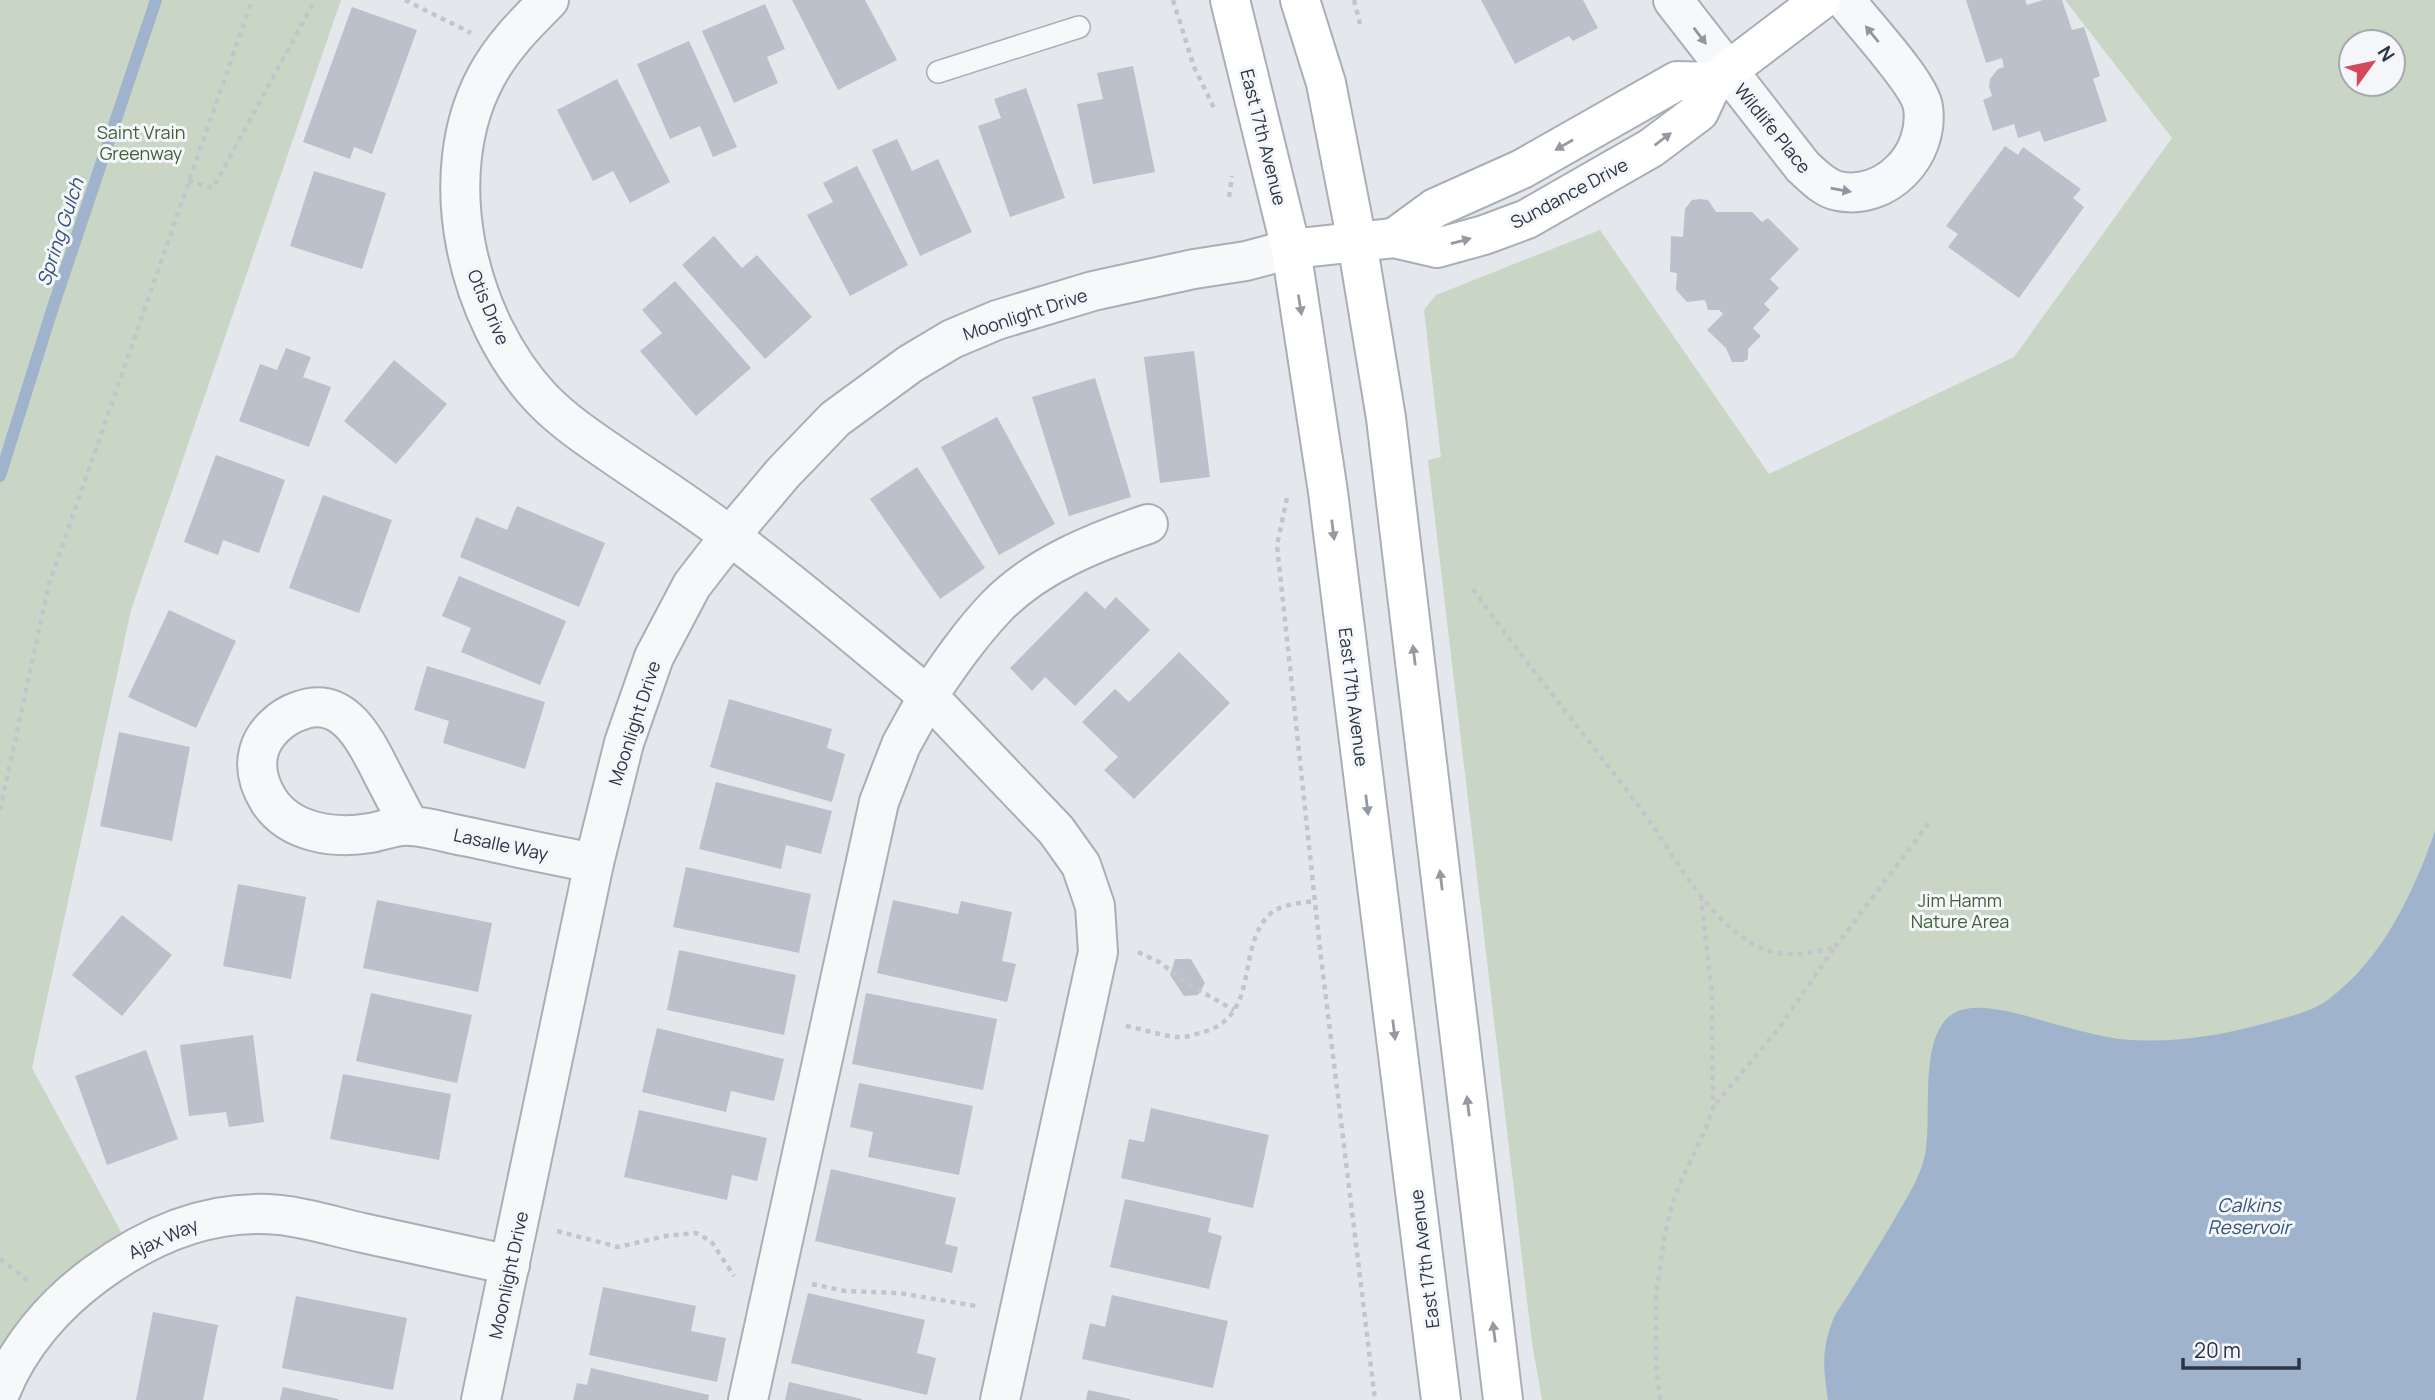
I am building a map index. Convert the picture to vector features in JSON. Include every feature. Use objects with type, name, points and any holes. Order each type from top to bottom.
[{"type":"main road","name":"East 17th Avenue","points":[[1230,0],[1291,249],[1328,492],[1441,1400]]},
{"type":"main road","points":[[1300,0],[1326,83],[1357,242],[1388,432],[1503,1400]]},
{"type":"main road","name":"Sundance Drive","points":[[1291,249],[1394,238],[1437,248],[1527,219],[1651,148],[1699,112],[1721,77],[1821,0]]},
{"type":"street","name":"Otis Drive","points":[[549,0],[503,49],[485,79],[466,130],[460,191],[467,252],[490,319],[519,371],[565,421],[730,536],[928,696],[1056,830],[1082,865],[1096,906],[1098,952],[1000,1400]]},
{"type":"street","name":"Wildlife Place","points":[[1673,0],[1721,77],[1803,167],[1835,191],[1868,191],[1888,183],[1903,170],[1917,149],[1923,126],[1923,106],[1915,87],[1844,0]]},
{"type":"street","name":"Moonlight Drive","points":[[481,1400],[594,863],[624,743],[654,657],[692,586],[783,473],[835,419],[910,364],[952,339],[997,320],[1093,291],[1194,268],[1246,261],[1291,249]]},
{"type":"street","points":[[748,1400],[879,802],[901,745],[928,696],[962,646],[998,604],[1063,559],[1102,539],[1148,524]]},
{"type":"street","name":"Lasalle Way","points":[[409,825],[594,863]]},
{"type":"street","name":"Ajax Way","points":[[0,1393],[18,1355],[29,1340],[82,1284],[131,1250],[193,1222],[229,1216],[281,1215],[510,1265]]},
{"type":"lane","points":[[938,72],[1079,27]]},
{"type":"path","points":[[0,810],[49,584],[252,0]]},
{"type":"path","points":[[187,181],[213,188],[315,0]]},
{"type":"path","points":[[405,0],[503,49]]},
{"type":"path","points":[[1172,0],[1194,67],[1217,114]]},
{"type":"path","points":[[1354,0],[1360,24]]},
{"type":"path","points":[[1229,197],[1232,172]]},
{"type":"path","points":[[1288,495],[1277,545],[1315,901],[1375,1400]]},
{"type":"path","points":[[1473,589],[1651,823],[1702,899],[1732,929],[1769,952],[1798,954],[1835,947]]},
{"type":"path","points":[[1713,1107],[1759,1054],[1835,947],[1929,823]]},
{"type":"path","points":[[1660,1400],[1656,1364],[1656,1294],[1665,1234],[1682,1178],[1705,1131],[1713,1107],[1712,993],[1702,899]]},
{"type":"path","points":[[1126,1026],[1181,1038],[1213,1030],[1234,1010],[1247,979],[1255,936],[1270,914],[1290,905],[1315,901]]},
{"type":"path","points":[[1138,952],[1159,962],[1188,984],[1234,1010]]},
{"type":"path","points":[[552,1230],[618,1247],[666,1236],[696,1233],[711,1241],[737,1279]]},
{"type":"path","points":[[807,1282],[845,1291],[899,1293],[976,1306]]},
{"type":"green space","name":"Saint Vrain Greenway","points":[[0,0],[341,0],[131,610],[32,1068],[131,1250],[0,1368]]},
{"type":"green space","name":"Jim Hamm Nature Area","points":[[2065,0],[2435,0],[2435,1400],[1542,1400],[1532,1343],[1428,460],[1441,457],[1424,310],[1436,295],[1600,230],[1769,474],[2014,357],[2172,138]]},
{"type":"water","name":"Calkins Reservoir","points":[[2435,831],[2435,1400],[1828,1400],[1824,1357],[1827,1337],[1835,1315],[1909,1195],[1924,1159],[1931,1056],[1935,1038],[1943,1023],[1954,1013],[1965,1009],[1992,1009],[2119,1039],[2157,1040],[2195,1038],[2233,1031],[2308,1010],[2329,999],[2348,983],[2380,944],[2406,901]]},
{"type":"building","points":[[792,0],[865,0],[897,60],[838,90]]},
{"type":"building","points":[[1481,0],[1583,0],[1598,28],[1573,41],[1569,36],[1515,64]]},
{"type":"building","points":[[1966,0],[2025,0],[2027,5],[2043,0],[2062,0],[2072,30],[2084,27],[2100,76],[2093,79],[2107,121],[2044,142],[2040,131],[2018,138],[2014,124],[1993,131],[1983,100],[1992,96],[1990,79],[1998,69],[2004,67],[2002,58],[1986,63]]},
{"type":"building","points":[[765,4],[785,49],[767,57],[778,83],[734,103],[702,31]]},
{"type":"building","points":[[352,7],[417,30],[372,154],[354,147],[350,159],[303,142]]},
{"type":"building","points":[[689,41],[737,147],[713,157],[700,126],[670,139],[637,64]]},
{"type":"building","points":[[1133,66],[1155,172],[1093,184],[1077,104],[1103,99],[1097,73]]},
{"type":"building","points":[[617,79],[670,182],[630,203],[613,171],[593,181],[557,110]]},
{"type":"building","points":[[1026,88],[1065,198],[1010,217],[978,126],[1001,118],[994,99]]},
{"type":"building","points":[[897,139],[912,171],[938,159],[972,232],[920,256],[872,150]]},
{"type":"building","points":[[2005,146],[2018,155],[2023,147],[2081,189],[2073,198],[2084,207],[2019,298],[1948,247],[1958,234],[1946,226]]},
{"type":"building","points":[[857,166],[908,265],[850,296],[807,215],[833,202],[823,183]]},
{"type":"building","points":[[314,171],[386,193],[362,269],[290,246]]},
{"type":"building","points":[[1692,200],[1708,200],[1716,212],[1752,212],[1762,222],[1768,218],[1799,249],[1770,279],[1779,288],[1764,304],[1770,310],[1753,328],[1761,336],[1748,349],[1748,359],[1743,362],[1732,362],[1726,348],[1707,330],[1723,314],[1719,310],[1708,310],[1705,300],[1687,302],[1676,290],[1677,273],[1670,272],[1671,236],[1683,237],[1685,209]]},
{"type":"building","points":[[714,236],[742,268],[757,255],[812,317],[765,359],[682,265]]},
{"type":"building","points":[[675,281],[751,368],[696,416],[640,351],[662,333],[642,310]]},
{"type":"building","points":[[286,348],[311,357],[303,377],[331,387],[309,447],[239,421],[260,364],[277,370]]},
{"type":"building","points":[[1194,351],[1210,477],[1160,483],[1144,357]]},
{"type":"building","points":[[394,360],[447,404],[396,464],[344,421]]},
{"type":"building","points":[[1095,378],[1131,497],[1069,516],[1032,397]]},
{"type":"building","points":[[997,417],[1055,524],[999,555],[941,447]]},
{"type":"building","points":[[216,455],[285,480],[259,553],[223,540],[218,555],[184,542]]},
{"type":"building","points":[[917,467],[985,568],[940,599],[870,499]]},
{"type":"building","points":[[323,495],[392,520],[359,613],[289,588]]},
{"type":"building","points":[[517,506],[605,543],[579,607],[460,557],[476,517],[507,530]]},
{"type":"building","points":[[459,576],[566,621],[540,685],[461,652],[471,628],[442,616]]},
{"type":"building","points":[[1086,591],[1105,609],[1116,597],[1150,630],[1075,706],[1045,677],[1032,691],[1010,668]]},
{"type":"building","points":[[169,610],[236,641],[196,728],[128,697]]},
{"type":"building","points":[[1179,652],[1230,703],[1134,799],[1104,770],[1118,757],[1082,722],[1115,689],[1129,702]]},
{"type":"building","points":[[427,666],[545,702],[525,769],[443,743],[449,721],[414,710]]},
{"type":"building","points":[[729,699],[832,729],[827,748],[845,754],[832,802],[710,767]]},
{"type":"building","points":[[119,732],[190,747],[172,841],[100,826]]},
{"type":"building","points":[[716,782],[832,811],[821,854],[786,845],[781,869],[699,849]]},
{"type":"building","points":[[686,867],[811,894],[799,953],[673,927]]},
{"type":"building","points":[[238,884],[306,897],[291,979],[223,966]]},
{"type":"building","points":[[377,900],[492,923],[478,992],[363,968]]},
{"type":"building","points":[[893,900],[958,914],[961,901],[1012,912],[1002,961],[1016,964],[1007,1002],[877,973]]},
{"type":"building","points":[[122,915],[172,955],[122,1016],[72,975]]},
{"type":"building","points":[[679,950],[796,975],[784,1035],[667,1010]]},
{"type":"building","points":[[1175,959],[1191,959],[1205,983],[1198,995],[1184,996],[1170,975]]},
{"type":"building","points":[[371,993],[472,1015],[457,1083],[356,1061]]},
{"type":"building","points":[[866,993],[997,1019],[983,1090],[852,1064]]},
{"type":"building","points":[[657,1028],[784,1059],[774,1101],[731,1091],[726,1112],[642,1092]]},
{"type":"building","points":[[253,1035],[264,1122],[229,1127],[226,1112],[189,1116],[180,1045]]},
{"type":"building","points":[[146,1050],[178,1139],[107,1165],[75,1076]]},
{"type":"building","points":[[343,1074],[451,1094],[439,1160],[330,1139]]},
{"type":"building","points":[[859,1083],[973,1106],[959,1175],[868,1157],[873,1132],[850,1127]]},
{"type":"building","points":[[1151,1108],[1269,1135],[1253,1208],[1121,1178],[1129,1139],[1144,1142]]},
{"type":"building","points":[[639,1110],[767,1138],[757,1181],[732,1175],[727,1200],[624,1177]]},
{"type":"building","points":[[831,1169],[956,1198],[945,1244],[958,1247],[952,1273],[815,1241]]},
{"type":"building","points":[[1125,1199],[1211,1218],[1208,1232],[1222,1236],[1209,1289],[1110,1267]]},
{"type":"building","points":[[603,1287],[696,1306],[691,1331],[726,1338],[717,1382],[589,1355]]},
{"type":"building","points":[[808,1293],[925,1320],[917,1353],[936,1358],[927,1395],[791,1363]]},
{"type":"building","points":[[1112,1295],[1228,1321],[1213,1388],[1082,1359],[1090,1323],[1105,1327]]},
{"type":"building","points":[[296,1296],[407,1318],[393,1390],[282,1368]]},
{"type":"building","points":[[153,1312],[218,1325],[203,1400],[136,1400]]},
{"type":"building","points":[[591,1368],[709,1395],[708,1400],[573,1400],[577,1383],[587,1385]]},
{"type":"building","points":[[789,1382],[862,1399],[862,1400],[785,1400]]},
{"type":"building","points":[[283,1387],[338,1399],[338,1400],[280,1400]]},
{"type":"building","points":[[1088,1390],[1130,1399],[1130,1400],[1086,1400]]},
{"type":"waterway","name":"Spring Gulch","points":[[0,476],[53,307],[156,0]]}]
